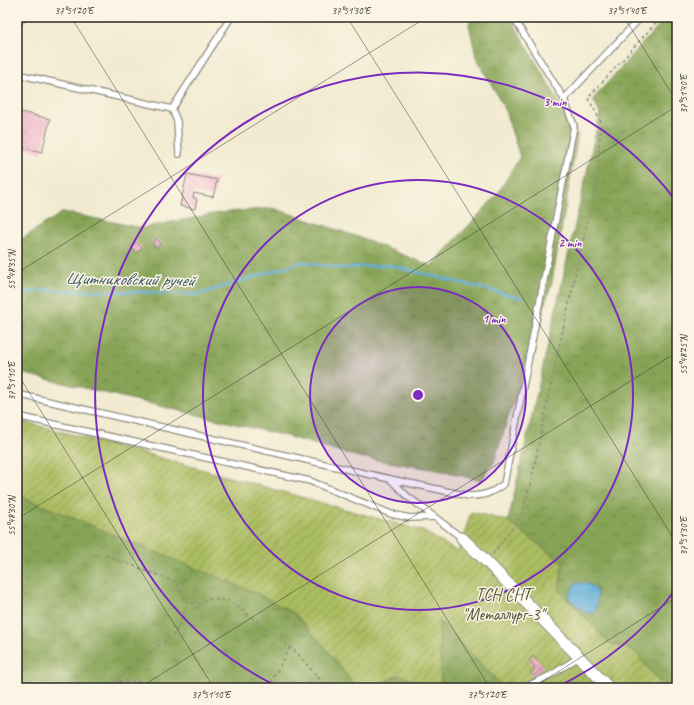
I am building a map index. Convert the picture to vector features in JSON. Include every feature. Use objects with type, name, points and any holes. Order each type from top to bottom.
[{"type":"street","points":[[462,538],[609,688]]},
{"type":"lane","points":[[172,109],[231,17]]},
{"type":"lane","points":[[17,394],[469,496],[482,496],[492,492],[504,484],[574,126],[564,99],[513,17]]},
{"type":"lane","points":[[564,99],[641,17]]},
{"type":"lane","points":[[17,74],[172,109]]},
{"type":"lane","points":[[172,109],[177,121],[179,154]]},
{"type":"lane","points":[[17,416],[310,481],[391,514],[410,518],[434,517]]},
{"type":"lane","points":[[390,479],[407,496],[462,538]]},
{"type":"lane","points":[[523,688],[551,675],[579,657]]},
{"type":"path","points":[[487,562],[521,517],[531,482],[555,365],[597,179],[601,122],[588,98],[661,17]]},
{"type":"path","points":[[105,555],[176,582],[187,602],[181,622],[173,636],[140,659],[110,688]]},
{"type":"path","points":[[187,602],[200,604],[210,599],[230,601],[290,647],[327,688]]},
{"type":"path","points":[[270,688],[271,682],[290,647]]},
{"type":"path","points":[[117,681],[139,681],[158,688]]},
{"type":"green space","points":[[474,17],[510,17],[578,135],[552,282],[494,462],[481,481],[448,472],[359,457],[286,436],[17,372],[17,242],[63,212],[142,228],[218,213],[273,208],[361,238],[431,266],[497,195],[520,157],[504,107],[476,57],[469,24]]},
{"type":"green space","points":[[666,17],[677,17],[677,688],[665,688],[634,651],[609,643],[559,590],[563,563],[508,521],[600,114],[593,99]]},
{"type":"green space","name":"ТСН СНТ \"Металлург-3\"","points":[[17,420],[136,451],[423,531],[458,552],[471,512],[508,521],[563,563],[559,590],[609,643],[634,651],[665,688],[504,688],[439,620],[441,688],[435,688],[398,675],[372,688],[356,688],[328,651],[294,613],[256,593],[17,495]]},
{"type":"green space","points":[[17,495],[256,593],[294,613],[328,651],[356,688],[32,688],[17,683]]},
{"type":"green space","points":[[438,620],[504,688],[441,688]]},
{"type":"green space","points":[[398,675],[435,688],[372,688]]},
{"type":"water","points":[[575,583],[586,583],[595,589],[597,604],[595,613],[591,614],[583,611],[568,598]]},
{"type":"building","points":[[17,111],[50,119],[42,152],[17,146]]},
{"type":"building","points":[[187,174],[217,180],[213,197],[194,193],[193,198],[197,199],[195,209],[180,206]]},
{"type":"building","points":[[156,239],[161,243],[157,248],[152,244]]},
{"type":"building","points":[[136,242],[142,248],[137,253],[131,247]]},
{"type":"building","points":[[533,656],[544,666],[534,676],[530,672],[535,667],[529,660]]},
{"type":"waterway","name":"Щитниковский ручей","points":[[17,295],[40,290],[143,292],[197,295],[302,262],[341,268],[389,265],[521,298]]}]
